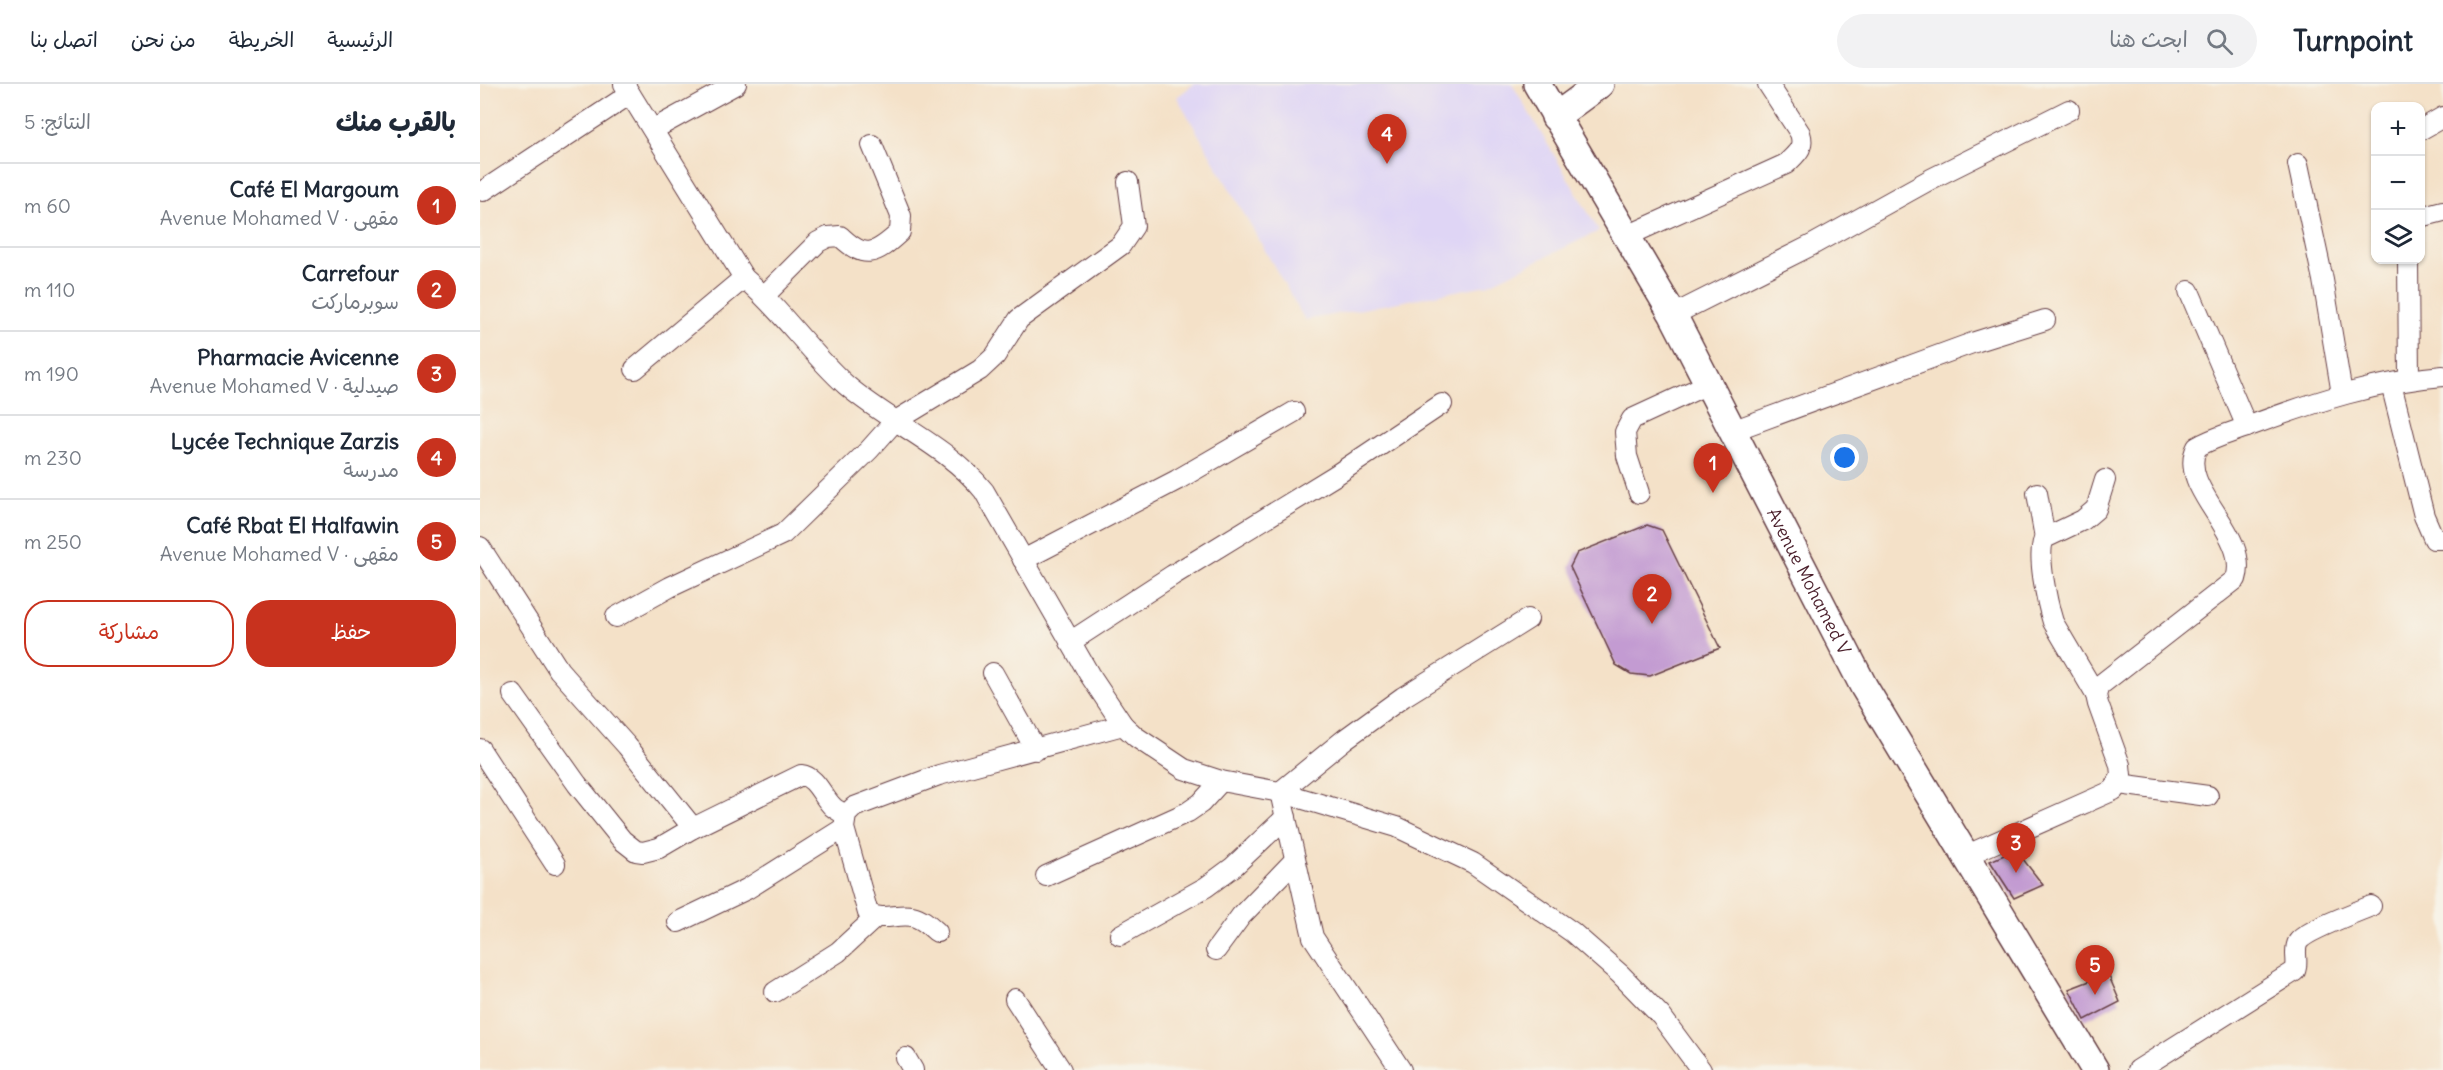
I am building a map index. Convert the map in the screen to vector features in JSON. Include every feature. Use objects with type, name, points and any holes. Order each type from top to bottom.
[{"type":"main road","points":[[1555,117],[1600,84]]},
{"type":"main road","name":"Avenue Mohamed V","points":[[1544,86],[1555,117],[1673,315],[1863,687],[2095,1070]]},
{"type":"street","points":[[654,129],[736,84]]},
{"type":"street","points":[[1627,236],[1786,164],[1801,149],[1803,142],[1800,133],[1767,84]]},
{"type":"street","points":[[483,191],[627,89],[654,129],[744,278],[765,295],[843,383],[894,422],[956,462],[984,491],[1089,674],[1123,725],[1136,738],[1184,769],[1221,781],[1280,792],[1397,827],[1473,864],[1572,932],[1620,974],[1661,1016],[1701,1070]]},
{"type":"street","points":[[1673,315],[1812,245],[1931,179],[2069,110]]},
{"type":"street","points":[[2425,128],[2443,117]]},
{"type":"street","points":[[765,295],[818,242],[828,237],[840,236],[854,250],[873,251],[883,248],[900,232],[901,216],[872,145]]},
{"type":"street","points":[[2298,164],[2323,280],[2342,394]]},
{"type":"street","points":[[616,617],[670,587],[783,534],[869,450],[894,422],[980,370],[995,356],[1019,319],[1121,245],[1134,225],[1128,182]]},
{"type":"street","points":[[2425,217],[2443,211]]},
{"type":"street","points":[[2408,264],[2400,382],[2424,516],[2434,539],[2443,539]]},
{"type":"street","points":[[635,369],[744,278]]},
{"type":"street","points":[[2189,291],[2247,427]]},
{"type":"street","points":[[1732,431],[1842,390],[2045,320]]},
{"type":"street","points":[[2096,695],[2099,686],[2113,673],[2236,579],[2238,561],[2234,545],[2197,478],[2193,456],[2197,447],[2342,394],[2443,376]]},
{"type":"street","points":[[1639,493],[1627,456],[1625,432],[1632,419],[1708,384]]},
{"type":"street","points":[[1070,642],[1173,574],[1336,475],[1442,404]]},
{"type":"street","points":[[1023,560],[1177,480],[1294,412]]},
{"type":"street","points":[[2045,538],[2083,520],[2096,509],[2105,480]]},
{"type":"street","points":[[1965,856],[2114,790],[2119,784],[2120,765],[2096,695],[2060,634],[2050,611],[2040,549],[2045,538],[2037,493]]},
{"type":"street","points":[[480,547],[559,670],[627,746],[693,828]]},
{"type":"street","points":[[1280,792],[1345,739],[1403,697],[1528,619]]},
{"type":"street","points":[[993,674],[1036,750]]},
{"type":"street","points":[[513,694],[577,784],[629,846],[636,851],[652,851],[693,828],[801,775],[808,776],[845,821],[868,913],[876,917],[914,916],[937,932]]},
{"type":"street","points":[[678,922],[747,890],[845,821],[854,807],[929,778],[1123,725]]},
{"type":"street","points":[[480,749],[555,864]]},
{"type":"street","points":[[1046,876],[1188,812],[1201,803],[1221,781]]},
{"type":"street","points":[[2119,784],[2208,796]]},
{"type":"street","points":[[1280,792],[1313,937],[1401,1070]]},
{"type":"street","points":[[1120,935],[1206,887],[1233,867],[1286,817]]},
{"type":"street","points":[[1216,950],[1241,916],[1295,860]]},
{"type":"street","points":[[2138,1070],[2295,971],[2296,948],[2301,939],[2326,925],[2371,906]]},
{"type":"street","points":[[775,992],[838,952],[876,917]]},
{"type":"street","points":[[1015,999],[1061,1070]]},
{"type":"shaded area","points":[[1194,84],[1512,84],[1599,231],[1487,285],[1305,320],[1177,97]]},
{"type":"building","points":[[1647,525],[1662,530],[1720,648],[1650,676],[1631,674],[1616,665],[1570,567],[1577,553]]},
{"type":"building","points":[[2016,850],[2043,885],[2014,898],[1990,861]]},
{"type":"building","points":[[2108,974],[2120,1002],[2085,1020],[2069,989]]},
{"type":"place","name":"Lycée Technique Zarzis","points":[[1387,164]]},
{"type":"place","name":"Café El Margoum","points":[[1713,493]]},
{"type":"place","name":"Carrefour","points":[[1652,624]]},
{"type":"place","name":"Pharmacie Avicenne","points":[[2016,873]]},
{"type":"place","name":"Café Rbat El Halfawin","points":[[2095,995]]}]
